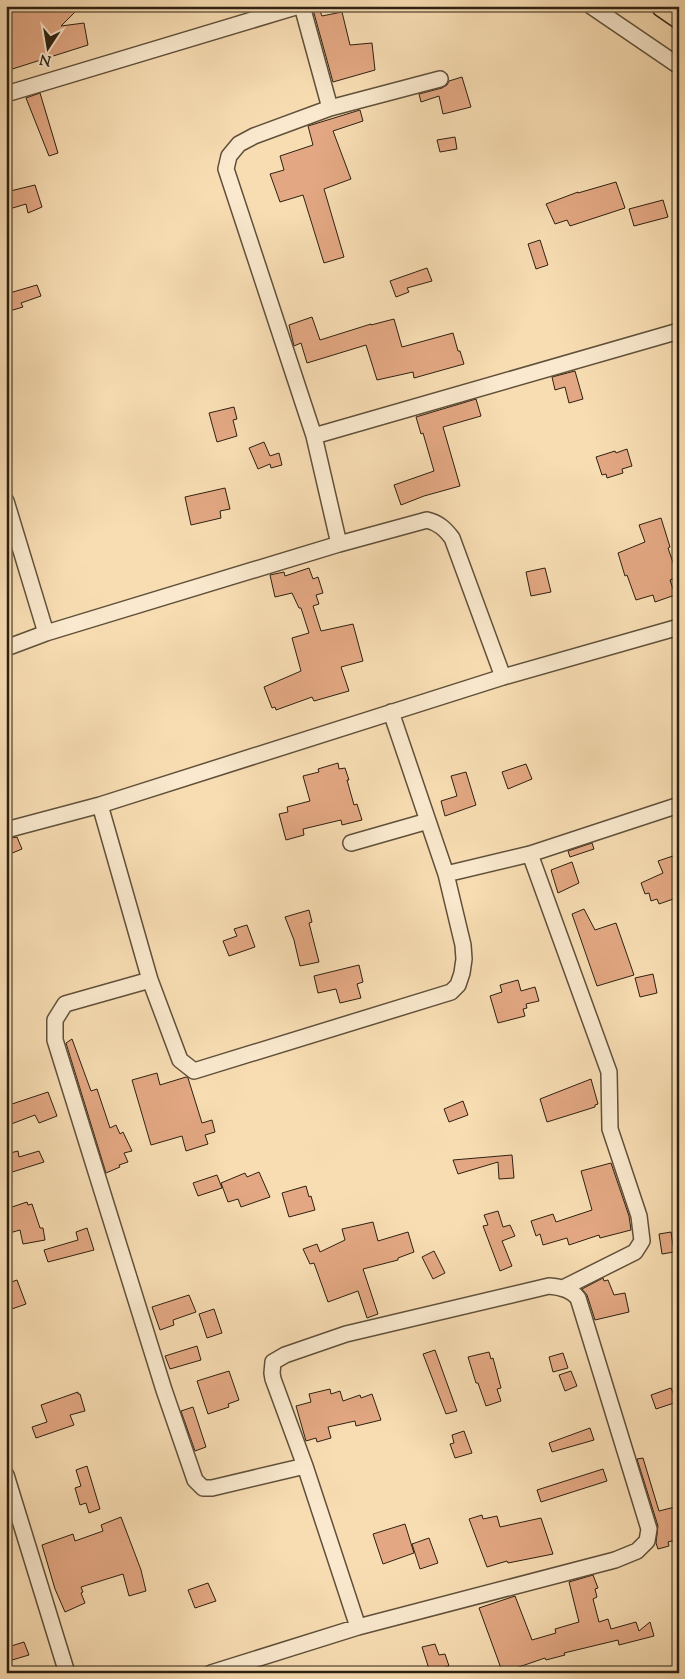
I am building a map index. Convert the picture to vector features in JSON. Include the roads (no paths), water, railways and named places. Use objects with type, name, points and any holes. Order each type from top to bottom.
[{"type":"highway","points":[[663,6],[679,17]]},
{"type":"street","points":[[6,94],[300,6],[330,108]]},
{"type":"street","points":[[591,6],[679,66]]},
{"type":"street","points":[[339,544],[314,436],[226,169],[229,156],[239,144],[254,136],[330,108],[440,79]]},
{"type":"street","points":[[314,436],[679,331]]},
{"type":"street","points":[[6,501],[46,634]]},
{"type":"street","points":[[6,648],[339,544],[427,520],[437,523],[452,538],[503,677]]},
{"type":"street","points":[[6,830],[100,805],[503,677],[679,627]]},
{"type":"street","points":[[100,805],[150,980],[180,1060],[194,1070],[451,992],[458,985],[462,973],[463,945],[446,874],[391,712]]},
{"type":"street","points":[[446,874],[530,854],[679,804]]},
{"type":"street","points":[[350,843],[428,821]]},
{"type":"street","points":[[530,854],[609,1072],[610,1128],[639,1216],[642,1242],[635,1252],[563,1288]]},
{"type":"street","points":[[150,980],[65,1004],[55,1020],[54,1040],[164,1390],[195,1480],[203,1488],[212,1488],[305,1466]]},
{"type":"street","points":[[211,1673],[246,1668],[358,1627],[615,1560],[637,1551],[647,1541],[649,1528],[578,1298],[575,1294],[563,1288],[549,1286],[346,1334],[285,1355],[273,1362],[273,1379],[305,1466],[358,1627]]},
{"type":"street","points":[[6,1475],[67,1673]]}]
